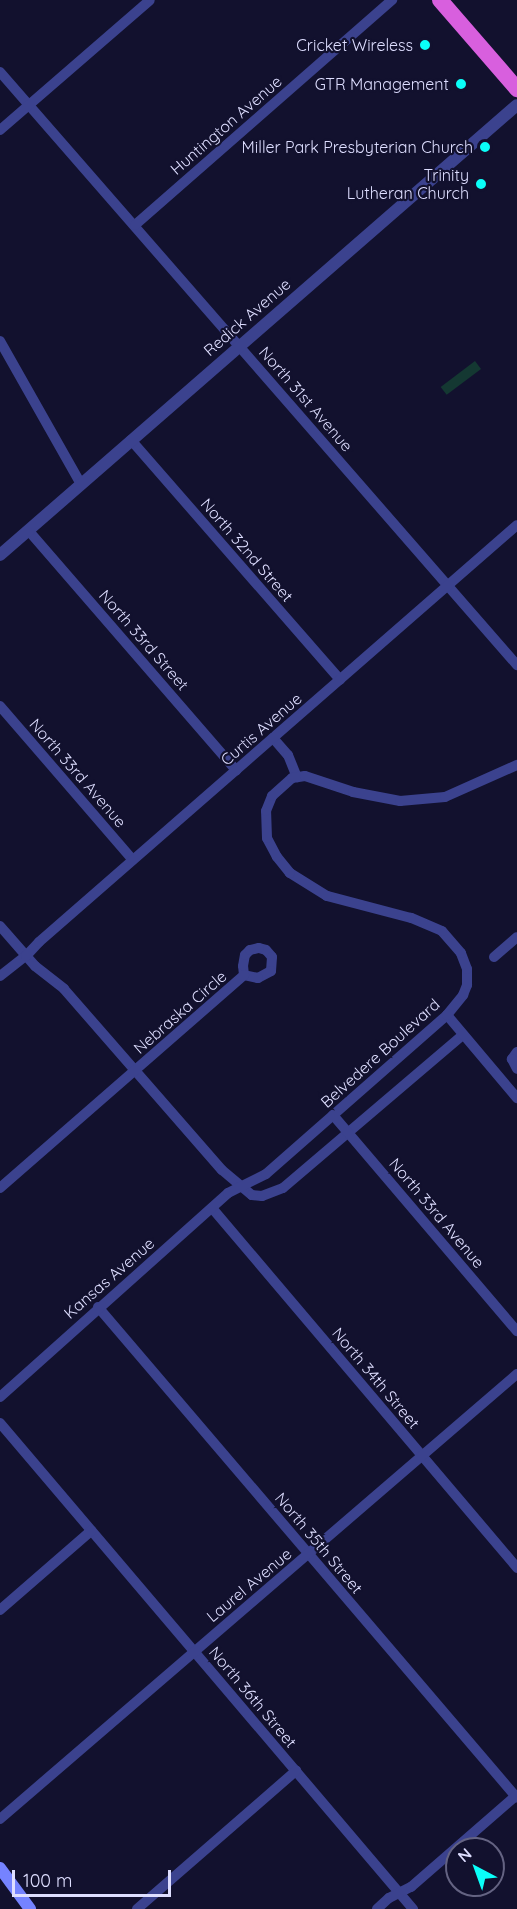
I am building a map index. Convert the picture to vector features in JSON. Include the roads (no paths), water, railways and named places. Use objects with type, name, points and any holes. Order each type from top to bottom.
[{"type":"highway","points":[[440,0],[517,89]]},
{"type":"main road","points":[[0,1868],[30,1909]]},
{"type":"street","points":[[0,130],[150,0]]},
{"type":"street","name":"Huntington Avenue","points":[[135,225],[392,0]]},
{"type":"street","name":"North 31st Avenue","points":[[0,72],[517,665]]},
{"type":"street","name":"Redick Avenue","points":[[0,555],[517,105]]},
{"type":"street","points":[[0,341],[81,484]]},
{"type":"street","name":"North 32nd Street","points":[[131,440],[340,680]]},
{"type":"street","name":"Curtis Avenue","points":[[26,956],[39,942],[517,525]]},
{"type":"street","name":"North 33rd Street","points":[[28,530],[236,770]]},
{"type":"street","name":"North 33rd Avenue","points":[[0,706],[133,860]]},
{"type":"street","points":[[273,738],[288,756],[297,777],[311,777],[377,798],[410,802],[445,797],[517,765]]},
{"type":"street","name":"Belvedere Boulevard","points":[[241,1186],[266,1174],[447,1016],[463,995],[466,986],[467,969],[461,953],[442,931],[411,918],[327,896],[299,880],[277,857],[267,838],[268,804],[285,783],[297,777]]},
{"type":"street","points":[[0,926],[26,956],[64,989],[222,1170],[252,1195],[262,1196],[283,1188],[463,1035]]},
{"type":"street","points":[[494,957],[517,937]]},
{"type":"street","points":[[0,976],[26,956]]},
{"type":"street","name":"Nebraska Circle","points":[[0,1188],[244,975]]},
{"type":"street","points":[[447,1016],[517,1098]]},
{"type":"street","name":"North 33rd Avenue","points":[[333,1115],[517,1331]]},
{"type":"street","name":"Kansas Avenue","points":[[0,1397],[228,1193],[241,1186]]},
{"type":"street","name":"North 34th Street","points":[[212,1208],[517,1568]]},
{"type":"street","name":"North 35th Street","points":[[98,1307],[516,1797]]},
{"type":"street","name":"Laurel Avenue","points":[[0,1819],[517,1374]]},
{"type":"street","name":"North 36th Street","points":[[0,1423],[413,1909]]},
{"type":"street","points":[[0,1610],[91,1531]]},
{"type":"street","points":[[137,1909],[296,1771]]},
{"type":"street","points":[[377,1909],[411,1887],[516,1797]]},
{"type":"place","name":"Cricket Wireless","points":[[425,45]]},
{"type":"place","name":"GTR Management","points":[[461,84]]},
{"type":"place","name":"Miller Park Presbyterian Church","points":[[485,147]]},
{"type":"place","name":"Trinity Lutheran Church","points":[[481,184]]}]
